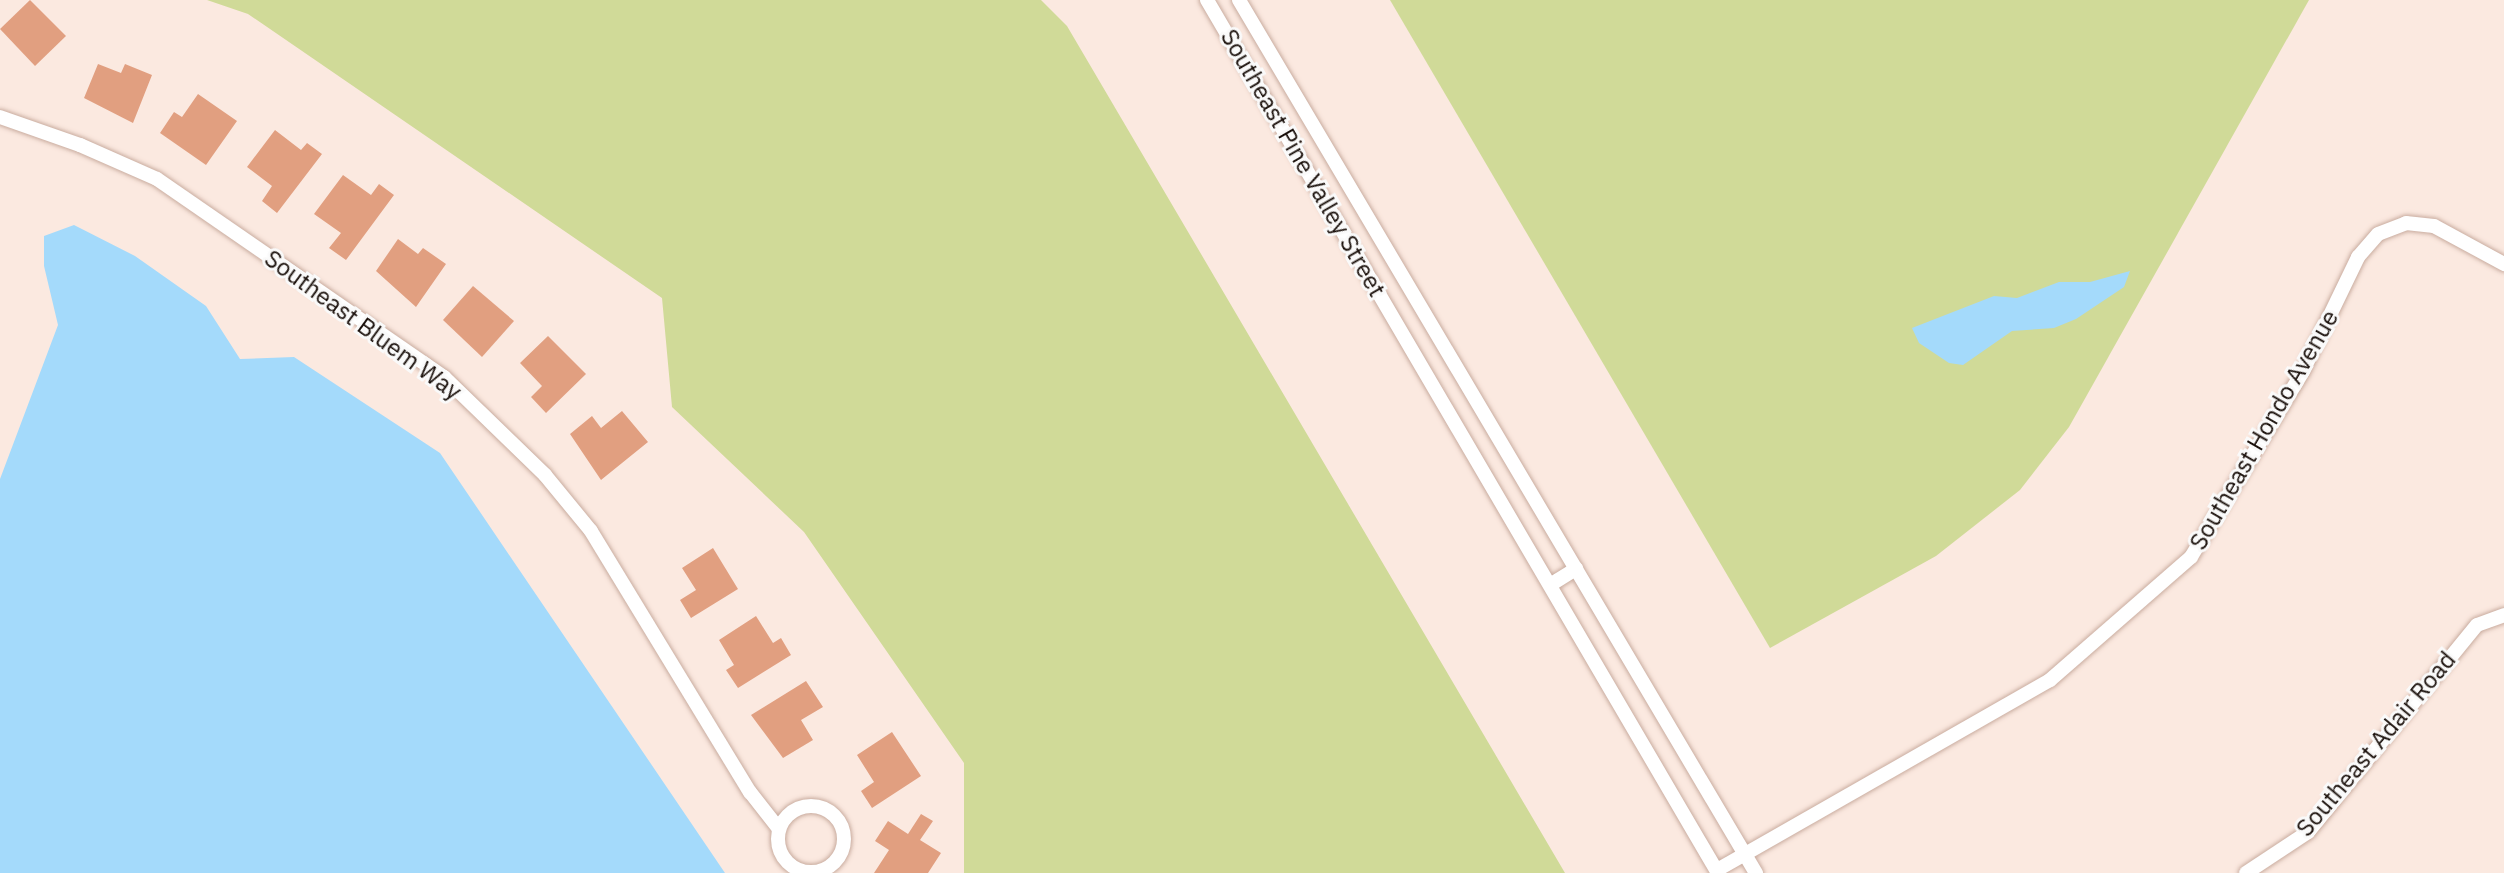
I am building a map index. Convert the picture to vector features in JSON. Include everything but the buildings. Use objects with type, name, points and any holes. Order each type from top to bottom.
[{"type":"street","name":"Southeast Pine Valley Street","points":[[1207,0],[1717,872]]},
{"type":"street","name":"Southeast Pine Valley Street","points":[[1219,20],[1239,0],[1756,873]]},
{"type":"street","name":"Southeast Bluem Way","points":[[0,117],[80,145],[157,179],[444,377],[545,475],[591,531],[750,792],[779,829],[785,860],[803,872],[834,863],[843,844],[839,823],[813,806],[792,812],[779,829]]},
{"type":"street","name":"Southeast Hondo Avenue","points":[[1717,872],[2050,680],[2191,557],[2303,371],[2358,257],[2378,234],[2406,223],[2434,226],[2504,264]]},
{"type":"street","name":"Southeast Pine Valley Street","points":[[1386,306],[1411,291]]},
{"type":"street","points":[[1550,585],[1576,569]]},
{"type":"street","name":"Southeast Adair Road","points":[[2246,873],[2308,832],[2477,625],[2504,615]]},
{"type":"green space","points":[[207,0],[1041,0],[1067,26],[1565,873],[964,873],[964,763],[804,532],[672,407],[662,298],[248,14]]},
{"type":"green space","points":[[1390,0],[2309,0],[2069,427],[2020,490],[1936,556],[1770,648]]},
{"type":"water","points":[[74,225],[135,256],[206,306],[240,359],[294,357],[440,453],[725,873],[0,873],[0,479],[58,325],[44,266],[44,236]]},
{"type":"water","points":[[2130,271],[2124,287],[2076,319],[2054,328],[2012,331],[1963,365],[1949,363],[1919,343],[1912,328],[1994,296],[2017,298],[2059,282],[2090,282]]}]
